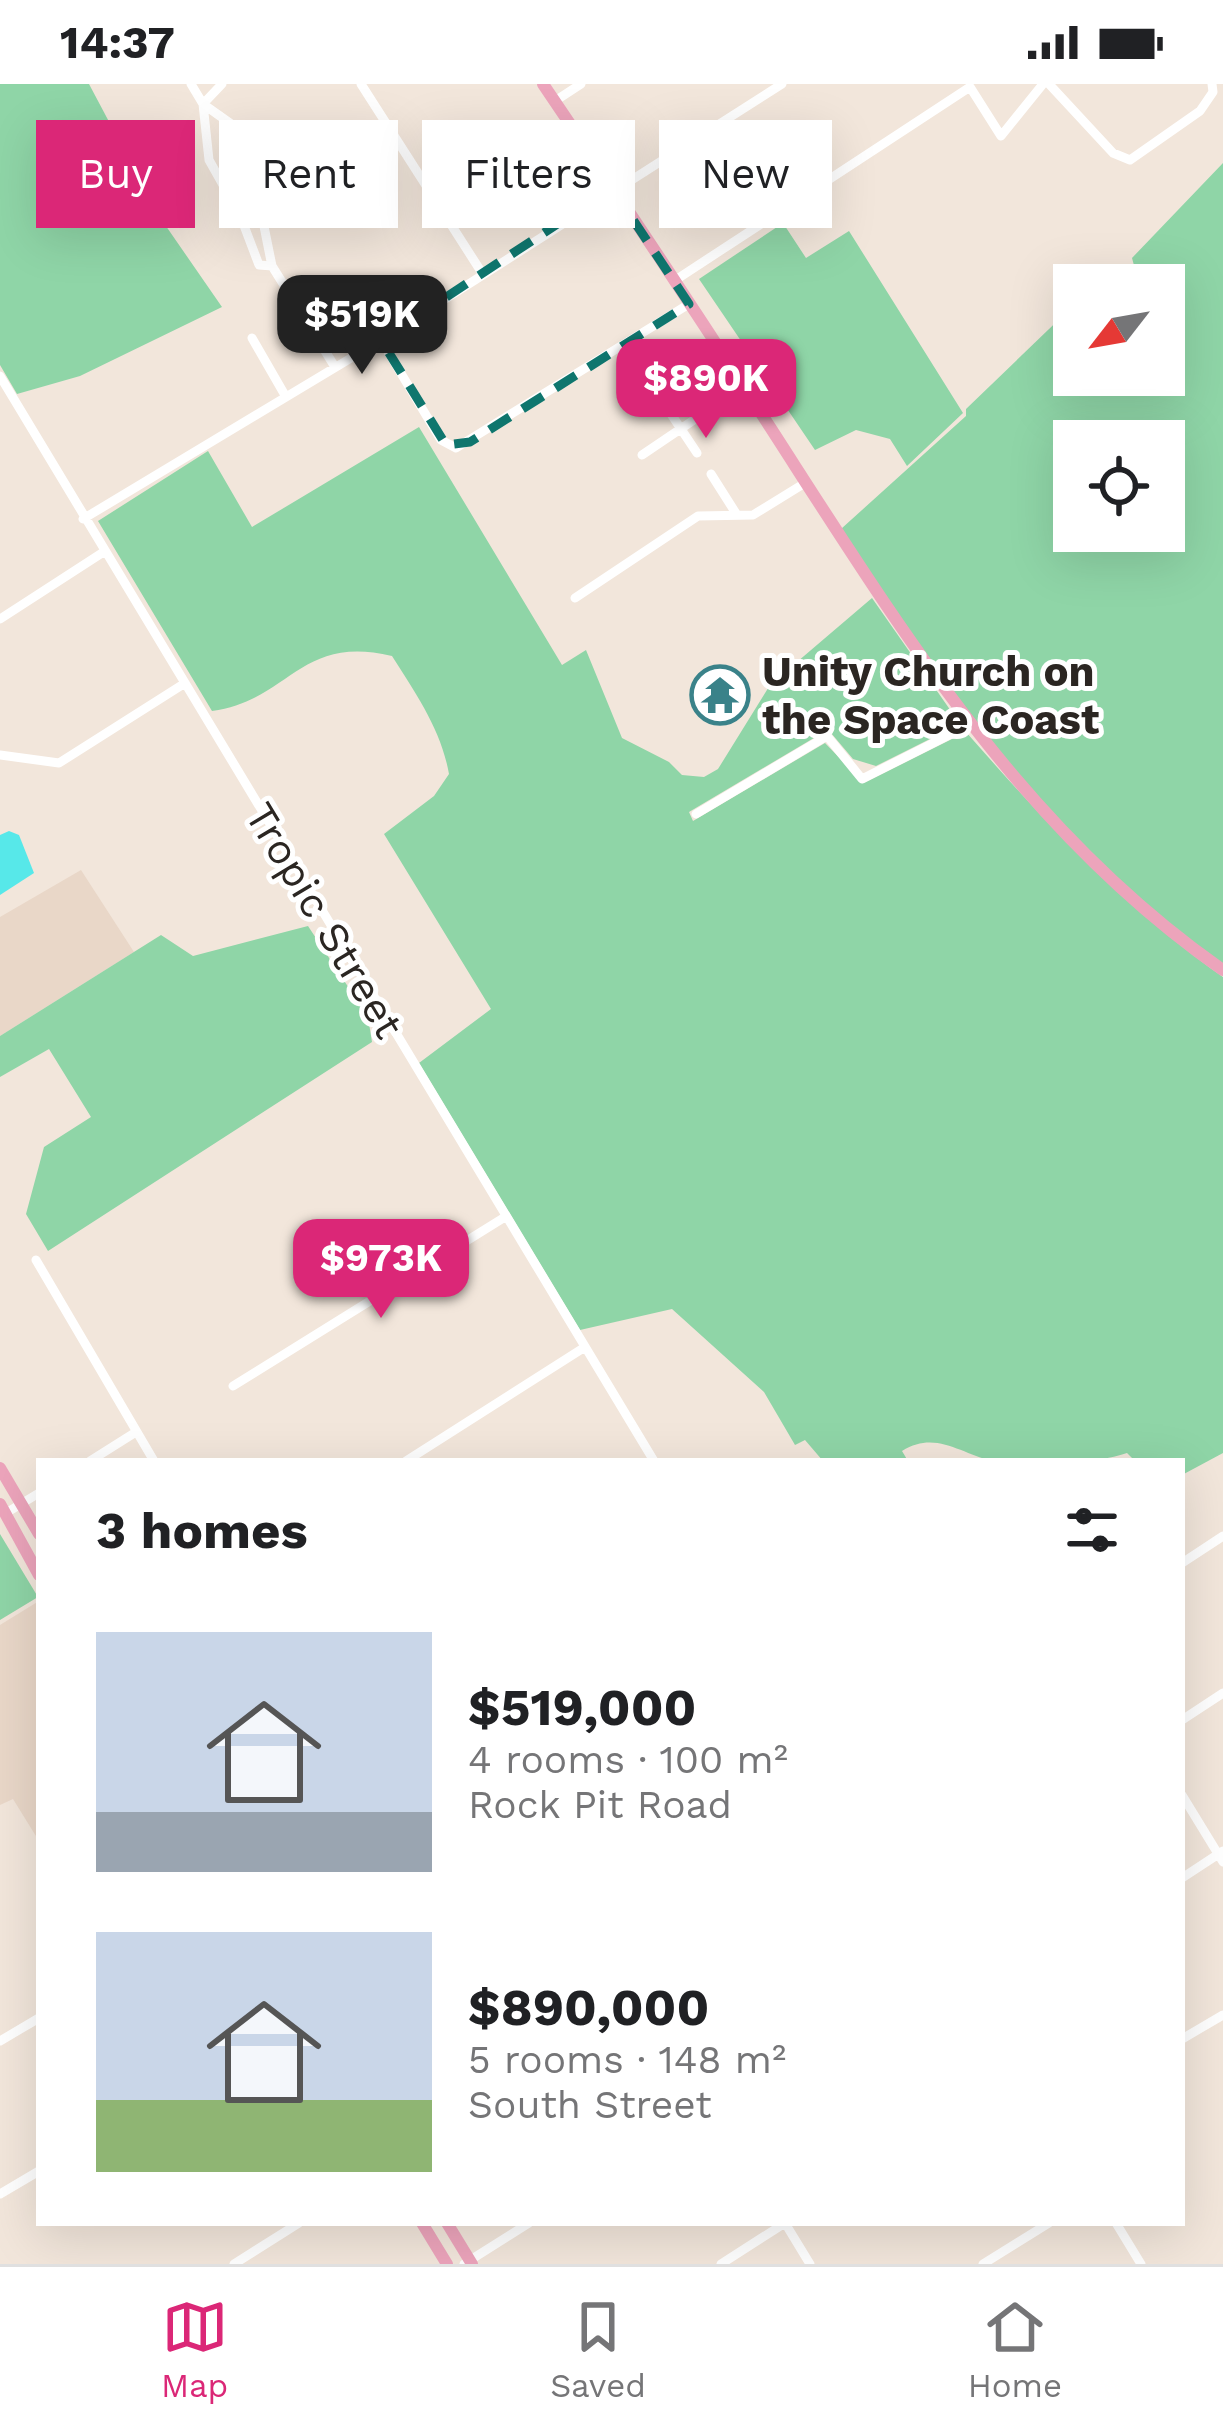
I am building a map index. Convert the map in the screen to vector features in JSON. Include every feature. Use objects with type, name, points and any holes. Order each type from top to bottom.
[{"type":"main road","points":[[543,84],[567,120]]},
{"type":"main road","points":[[635,222],[968,726],[1060,830],[1174,937],[1223,970]]},
{"type":"main road","points":[[0,1468],[36,1529]]},
{"type":"main road","points":[[3,1509],[36,1570]]},
{"type":"main road","points":[[424,2226],[447,2264]]},
{"type":"main road","points":[[449,2226],[468,2263]]},
{"type":"street","points":[[191,84],[203,104],[215,176],[240,215],[259,265],[272,266]]},
{"type":"street","points":[[203,104],[222,84]]},
{"type":"street","points":[[361,84],[482,273]]},
{"type":"street","points":[[555,101],[581,84]]},
{"type":"street","points":[[635,174],[782,84]]},
{"type":"street","points":[[674,281],[970,87],[1001,136],[1046,84],[1113,153],[1130,160],[1200,111],[1213,92],[1212,84]]},
{"type":"street","points":[[203,104],[234,126],[249,152],[272,266],[335,367]]},
{"type":"street","points":[[82,519],[381,340],[551,228]]},
{"type":"street","points":[[381,340],[441,440],[456,448],[689,304]]},
{"type":"street","points":[[252,338],[286,397]]},
{"type":"street","name":"Tropic Street","points":[[0,376],[182,686],[652,1458]]},
{"type":"street","points":[[642,454],[744,386]]},
{"type":"street","points":[[667,408],[697,453]]},
{"type":"street","points":[[711,474],[737,515]]},
{"type":"street","points":[[575,598],[698,515],[753,515],[806,483]]},
{"type":"street","points":[[0,602],[4,616],[102,553]]},
{"type":"street","points":[[0,755],[59,764],[182,686]]},
{"type":"street","points":[[696,814],[826,736],[862,779],[968,726]]},
{"type":"street","points":[[233,1387],[505,1217]]},
{"type":"street","points":[[36,1260],[152,1458]]},
{"type":"street","points":[[411,1458],[585,1347]]},
{"type":"street","points":[[95,1458],[136,1432]]},
{"type":"street","points":[[3,1509],[36,1495]]},
{"type":"street","points":[[1185,1561],[1223,1537]]},
{"type":"street","points":[[1185,1718],[1223,1693]]},
{"type":"street","points":[[1185,1800],[1221,1856],[1185,1875]]},
{"type":"street","points":[[1185,2037],[1223,2014]]},
{"type":"street","points":[[0,2041],[36,2020]]},
{"type":"street","points":[[0,2194],[36,2173]]},
{"type":"street","points":[[234,2264],[294,2226]]},
{"type":"street","points":[[468,2263],[524,2226]]},
{"type":"street","points":[[721,2264],[780,2226]]},
{"type":"street","points":[[787,2226],[810,2264]]},
{"type":"street","points":[[983,2264],[1044,2226]]},
{"type":"street","points":[[1118,2226],[1141,2264]]},
{"type":"highlighted area","points":[[612,188],[689,304],[470,442],[446,445],[381,340]]},
{"type":"shaded area","points":[[81,870],[134,952],[0,1036],[0,917]]},
{"type":"shaded area","points":[[36,1603],[36,1836],[13,1799],[0,1805],[0,1625]]},
{"type":"green space","points":[[0,84],[89,84],[108,120],[36,120],[36,228],[167,228],[222,307],[80,376],[17,394],[0,365]]},
{"type":"green space","points":[[1223,163],[1223,964],[1120,883],[1026,788],[954,698],[841,529],[966,416],[966,409],[1053,325],[1053,396],[1185,396],[1185,264],[1134,264],[1132,258]]},
{"type":"green space","points":[[776,228],[786,228],[806,258],[849,231],[963,413],[907,466],[890,439],[856,430],[815,450],[699,279]]},
{"type":"green space","points":[[419,427],[562,665],[586,650],[622,738],[669,762],[682,775],[704,777],[718,769],[770,685],[872,598],[960,724],[876,766],[853,759],[831,733],[824,732],[689,812],[693,821],[825,743],[864,783],[966,732],[1087,862],[1223,977],[1223,1453],[1185,1473],[1185,1458],[1132,1458],[1127,1453],[1107,1458],[984,1458],[937,1443],[914,1445],[902,1451],[906,1458],[820,1458],[805,1440],[795,1445],[764,1392],[672,1309],[580,1330],[419,1063],[491,1009],[384,834],[434,796],[449,774],[434,727],[418,698],[392,656],[361,652],[315,661],[260,695],[212,711],[98,521],[208,451],[252,527]]},
{"type":"green space","points":[[308,926],[368,1017],[372,1042],[48,1251],[26,1214],[44,1147],[91,1117],[49,1049],[0,1077],[0,1036],[161,935],[193,956]]},
{"type":"green space","points":[[0,1534],[36,1598],[0,1620]]},
{"type":"water","points":[[9,831],[19,835],[34,873],[0,895],[0,835]]},
{"type":"place","name":"Unity Church on the Space Coast","points":[[720,695]]}]
